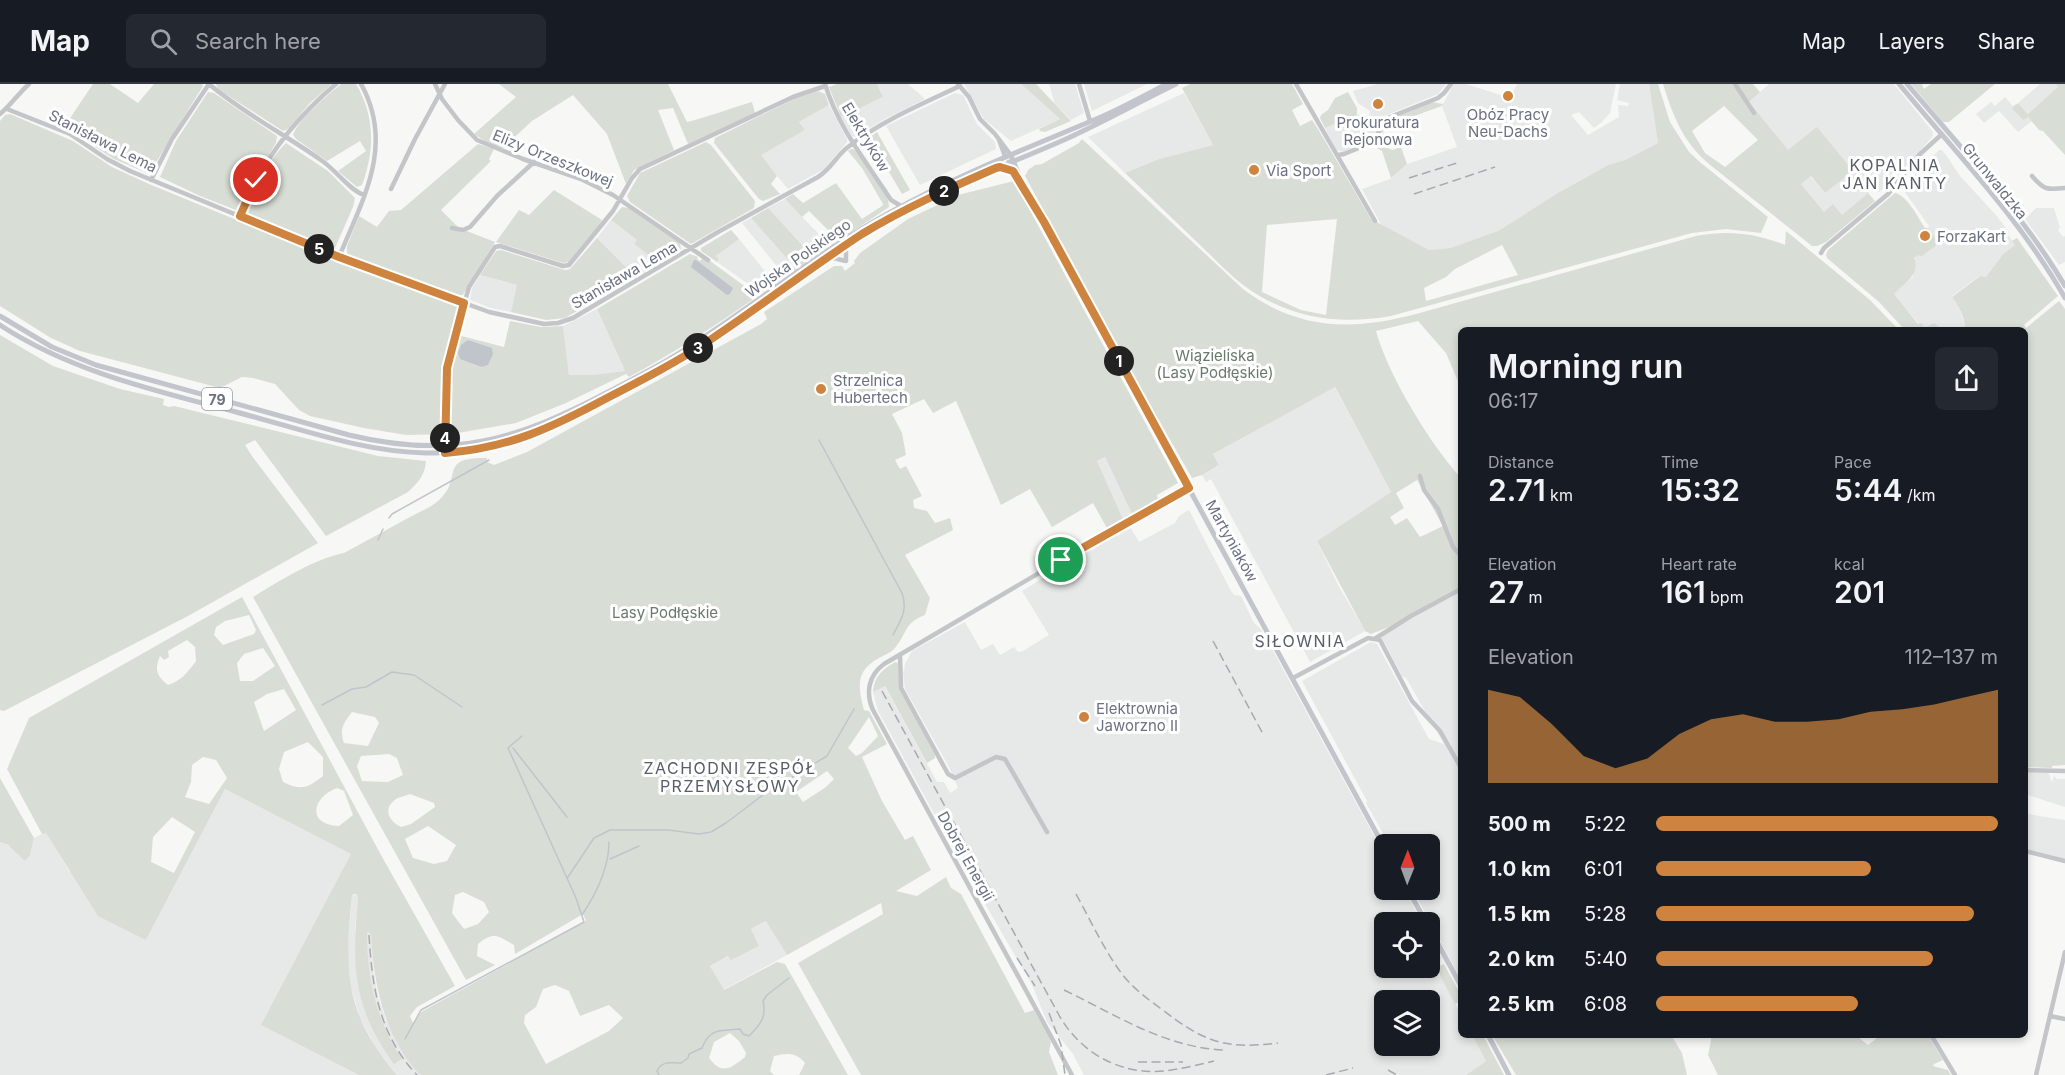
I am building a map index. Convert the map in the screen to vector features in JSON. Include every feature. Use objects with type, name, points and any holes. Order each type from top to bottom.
[{"type":"main road","name":"Wojska Polskiego","points":[[445,446],[489,440],[524,431],[609,392],[687,349],[847,238],[901,206],[1167,84]]},
{"type":"main road","name":"Wojska Polskiego","points":[[445,453],[480,450],[509,443],[543,431],[580,413],[693,351],[829,256],[921,201],[1067,138],[1176,84]]},
{"type":"main road","name":"Grunwaldzka","points":[[1899,84],[2004,211],[2050,273],[2065,298]]},
{"type":"main road","name":"Grunwaldzka","points":[[1908,84],[1985,176],[2034,240],[2065,286]]},
{"type":"main road","name":"Martyniaków","points":[[1008,155],[1377,834]]},
{"type":"main road","points":[[1000,167],[1016,171],[1022,157]]},
{"type":"main road","name":"79","points":[[0,316],[37,339],[66,353],[136,378],[365,439],[408,445],[445,446]]},
{"type":"main road","name":"79","points":[[0,325],[62,359],[123,381],[367,446],[404,452],[445,453]]},
{"type":"main road","points":[[445,446],[445,453]]},
{"type":"main road","points":[[1440,947],[1458,980]]},
{"type":"main road","points":[[1490,1038],[1509,1075]]},
{"type":"street","points":[[0,114],[29,84]]},
{"type":"street","points":[[151,180],[172,139],[209,84],[325,163],[354,190],[364,195]]},
{"type":"street","points":[[240,216],[256,180],[285,136],[306,111],[336,84]]},
{"type":"street","points":[[339,257],[374,168],[376,136],[372,110],[361,84]]},
{"type":"street","name":"Elizy Orzeszkowej","points":[[435,84],[461,124],[477,140],[581,179],[621,200],[708,260]]},
{"type":"street","points":[[391,189],[445,84]]},
{"type":"street","points":[[1079,84],[1090,121]]},
{"type":"street","points":[[1296,84],[1375,221]]},
{"type":"street","points":[[1338,155],[1373,142],[1386,119],[1438,98],[1450,84]]},
{"type":"street","points":[[1735,84],[1754,113]]},
{"type":"street","points":[[445,446],[447,368],[470,284],[495,247],[500,246],[567,266],[616,207],[632,178],[644,167],[798,94],[825,85]]},
{"type":"street","name":"Elektryków","points":[[825,85],[839,119],[853,143],[891,200],[901,206]]},
{"type":"street","points":[[959,85],[969,97],[980,119],[999,140],[1008,155]]},
{"type":"street","name":"Stanisława Lema","points":[[7,109],[64,132],[117,165],[339,257],[464,303],[501,315],[540,323],[563,322],[578,316],[718,232],[823,173],[853,143],[889,121],[959,85]]},
{"type":"street","points":[[1821,253],[1892,190],[1920,154],[1941,135]]},
{"type":"street","points":[[452,228],[463,230],[470,227],[497,196],[534,162]]},
{"type":"street","points":[[2032,176],[2042,187],[2065,188]]},
{"type":"street","name":"Elektryków","points":[[891,200],[892,211]]},
{"type":"street","points":[[829,256],[846,261],[846,245]]},
{"type":"street","points":[[1420,476],[1424,490],[1438,509],[1453,547],[1458,553]]},
{"type":"street","name":"Dobrej Energii","points":[[1072,1075],[870,704],[868,691],[873,676],[881,666],[1189,488]]},
{"type":"street","points":[[1293,678],[1368,638],[1376,638],[1458,591]]},
{"type":"street","points":[[1376,638],[1380,640],[1413,701],[1440,731],[1458,763]]},
{"type":"street","points":[[900,654],[901,688],[948,774],[955,778],[996,757],[1005,759],[1047,832]]},
{"type":"street","points":[[2028,770],[2065,771]]},
{"type":"street","points":[[2028,853],[2065,861]]},
{"type":"street","points":[[2036,1075],[2065,952]]},
{"type":"street","points":[[2050,1016],[2065,1019]]},
{"type":"street","points":[[1933,1038],[1955,1075]]},
{"type":"shaded area","points":[[877,84],[908,84],[925,99],[883,120],[856,137],[852,136],[841,117],[883,97]]},
{"type":"shaded area","points":[[964,84],[1021,84],[1060,119],[1011,141],[984,119]]},
{"type":"shaded area","points":[[1049,84],[1075,84],[1084,113],[1071,120],[1055,104]]},
{"type":"shaded area","points":[[1084,84],[1147,84],[1092,111]]},
{"type":"shaded area","points":[[1378,84],[1446,84],[1438,94],[1377,119],[1369,116],[1370,111],[1358,103],[1353,91]]},
{"type":"shaded area","points":[[1454,84],[1466,84],[1510,98],[1517,84],[1616,84],[1610,113],[1594,128],[1579,112],[1571,115],[1588,135],[1619,117],[1618,105],[1628,106],[1629,103],[1617,100],[1620,84],[1649,84],[1658,143],[1625,160],[1608,165],[1556,194],[1498,231],[1450,248],[1429,250],[1382,226],[1362,189],[1390,179],[1407,164],[1457,147],[1442,106]]},
{"type":"shaded area","points":[[1769,84],[1894,84],[1933,132],[1933,136],[1896,178],[1879,192],[1872,190],[1842,215],[1824,212],[1801,184],[1810,176],[1825,193],[1852,170],[1788,151],[1749,102]]},
{"type":"shaded area","points":[[2040,84],[2056,84],[2059,87],[2028,114],[2018,103]]},
{"type":"shaded area","points":[[955,93],[963,95],[977,124],[995,142],[996,149],[920,185],[886,126]]},
{"type":"shaded area","points":[[1184,93],[1213,145],[1159,159],[1125,173],[1088,137]]},
{"type":"shaded area","points":[[2005,97],[2013,106],[2016,104],[2032,121],[2018,132],[1999,111],[1984,123],[1976,114],[1991,102],[1995,106]]},
{"type":"shaded area","points":[[829,105],[847,142],[824,169],[788,189],[760,155],[805,130],[799,122]]},
{"type":"shaded area","points":[[1360,114],[1363,121],[1367,119],[1373,127],[1380,124],[1375,138],[1344,152],[1336,150],[1325,128]]},
{"type":"shaded area","points":[[1939,150],[1942,150],[1960,176],[1996,215],[2009,232],[2015,245],[2003,254],[1986,277],[1979,276],[1952,296],[1959,308],[1965,327],[1924,327],[1893,294],[1913,277],[1914,259],[1919,254],[1921,257],[1938,243],[1902,188]]},
{"type":"shaded area","points":[[785,199],[827,242],[809,255],[768,208]]},
{"type":"shaded area","points":[[2036,208],[2054,208],[2060,228],[2058,230],[2063,237],[2065,236],[2065,262],[2059,265],[2025,219]]},
{"type":"shaded area","points":[[751,218],[794,266],[783,274],[742,223]]},
{"type":"shaded area","points":[[611,220],[637,240],[634,244],[660,264],[636,277],[597,238]]},
{"type":"shaded area","points":[[739,239],[773,281],[758,291],[717,262],[719,259],[716,256]]},
{"type":"shaded area","points":[[694,260],[733,288],[730,294],[727,295],[691,267]]},
{"type":"shaded area","points":[[480,275],[518,285],[511,312],[470,300],[472,288]]},
{"type":"shaded area","points":[[597,309],[625,371],[569,375],[563,326]]},
{"type":"shaded area","points":[[468,340],[492,348],[493,354],[488,365],[482,367],[460,359],[458,353],[461,345]]},
{"type":"shaded area","points":[[1334,386],[1391,492],[1317,541],[1338,585],[1365,631],[1310,662],[1211,479],[1206,482],[1202,475],[1219,465],[1213,454]]},
{"type":"shaded area","points":[[1105,457],[1132,514],[1123,519],[1097,461]]},
{"type":"shaded area","name":"Elektrownia Jaworzno II","points":[[1189,510],[1231,591],[1234,595],[1241,596],[1254,623],[1261,629],[1374,836],[1374,900],[1410,900],[1416,912],[1374,912],[1374,978],[1440,978],[1440,975],[1458,1009],[1458,1038],[1474,1038],[1486,1061],[1466,1075],[1084,1075],[1073,1054],[1047,1022],[1032,985],[954,850],[878,711],[873,692],[884,685],[937,782],[944,782],[950,793],[958,788],[949,767],[905,689],[903,674],[912,651],[965,622],[981,650],[993,644],[1000,655],[1014,647],[1018,652],[1023,651],[1049,635],[1022,591],[1131,528],[1139,542],[1175,523],[1179,516]]},
{"type":"shaded area","points":[[1458,593],[1458,974],[1440,941],[1440,912],[1425,912],[1418,900],[1440,900],[1440,834],[1383,834],[1302,681],[1371,642],[1377,644],[1429,739],[1444,744],[1406,678],[1402,676],[1381,636]]},
{"type":"shaded area","points":[[2028,771],[2048,772],[2052,782],[2054,776],[2057,779],[2065,779],[2065,807],[2028,795]]},
{"type":"shaded area","points":[[225,789],[352,854],[262,1025],[359,1075],[0,1075],[0,842],[30,855],[34,838],[46,832],[69,871],[146,940]]},
{"type":"shaded area","points":[[2028,814],[2065,820],[2065,861],[2028,853]]},
{"type":"shaded area","points":[[357,894],[355,931],[371,932],[374,973],[378,996],[386,1020],[404,1054],[420,1075],[397,1075],[377,1050],[360,1018],[351,987],[347,956],[352,896]]},
{"type":"shaded area","points":[[767,921],[787,955],[723,990],[710,966],[729,956],[731,959],[759,946],[751,929]]},
{"type":"green space","points":[[93,84],[110,84],[138,103],[154,84],[202,84],[203,86],[152,169],[147,173],[114,159],[64,127]]},
{"type":"green space","points":[[216,84],[332,84],[310,103],[288,129],[283,131],[218,89]]},
{"type":"green space","points":[[341,84],[356,84],[370,121],[369,159],[362,185],[357,187],[338,171],[366,151],[360,141],[327,161],[293,135],[307,115]]},
{"type":"green space","points":[[499,84],[668,84],[687,122],[752,102],[755,113],[688,144],[673,108],[658,110],[674,150],[634,170],[626,184],[607,134],[573,95],[532,121],[503,148],[488,143],[474,134],[516,97]]},
{"type":"green space","points":[[837,84],[877,84],[883,97],[841,117],[829,87]]},
{"type":"green space","points":[[1021,84],[1036,84],[1071,121],[1045,132],[1040,131],[1039,129],[1060,119]]},
{"type":"green space","name":"Wiązieliska (Lasy Podłęskie)","points":[[1190,84],[1292,84],[1303,104],[1292,110],[1300,126],[1312,120],[1371,219],[1429,250],[1450,248],[1498,231],[1556,194],[1608,165],[1625,160],[1658,143],[1649,84],[1658,84],[1670,122],[1689,152],[1768,217],[1761,233],[1726,229],[1692,233],[1391,316],[1354,320],[1318,317],[1284,308],[1243,285],[1125,173],[1159,159],[1213,145],[1182,88]],"holes":[[[1337,219],[1326,315],[1301,310],[1262,292],[1267,225]],[[1502,245],[1518,275],[1426,301],[1424,288]]]},
{"type":"green space","points":[[1663,84],[1753,84],[1760,92],[1749,102],[1788,150],[1817,127],[1853,171],[1825,193],[1811,176],[1801,184],[1824,212],[1833,204],[1842,215],[1868,193],[1875,201],[1826,242],[1812,246],[1700,156],[1680,128]],"holes":[[[1724,106],[1758,140],[1725,167],[1705,153],[1692,131]]]},
{"type":"green space","points":[[1911,84],[1923,84],[1924,89],[1931,84],[1995,84],[1949,122],[1943,122]]},
{"type":"green space","points":[[2056,84],[2065,84],[2065,155],[2028,117],[2023,120],[2012,108],[2018,103],[2028,114],[2058,87]]},
{"type":"green space","points":[[818,91],[825,94],[829,105],[799,122],[805,130],[761,155],[777,176],[771,184],[780,194],[763,201],[759,199],[714,143],[715,138],[794,99]]},
{"type":"green space","points":[[208,92],[214,93],[277,136],[276,143],[241,206],[236,210],[160,177],[176,141]]},
{"type":"green space","points":[[1348,92],[1357,108],[1357,115],[1325,128],[1320,118],[1321,115],[1328,110],[1335,98]]},
{"type":"green space","points":[[1432,102],[1443,104],[1386,126],[1384,133],[1381,132],[1388,120]]},
{"type":"green space","points":[[10,114],[73,141],[112,167],[149,184],[300,246],[456,303],[459,312],[446,359],[452,359],[458,335],[504,347],[510,321],[541,327],[563,326],[569,375],[625,371],[597,309],[690,254],[698,257],[700,261],[703,257],[706,258],[758,296],[695,338],[629,377],[626,374],[566,403],[516,423],[452,434],[406,435],[310,416],[299,410],[275,384],[242,377],[220,388],[80,351],[51,338],[0,306],[0,121],[5,115]]},
{"type":"green space","points":[[877,132],[910,190],[902,194],[869,138]]},
{"type":"green space","points":[[1384,133],[1388,144],[1378,140],[1381,140]]},
{"type":"green space","name":"Wiązieliska (Lasy Podłęskie)","points":[[1082,139],[1243,289],[1263,303],[1284,313],[1305,319],[1347,324],[1392,319],[1696,236],[1719,233],[1741,234],[1785,245],[1786,231],[1870,300],[1896,327],[1458,327],[1458,381],[1446,353],[1418,321],[1376,331],[1390,368],[1411,408],[1436,447],[1458,474],[1458,593],[1412,618],[1371,634],[1365,631],[1317,541],[1391,492],[1335,387],[1213,454],[1219,465],[1192,478],[1134,377],[1025,176],[1028,170],[1035,165],[1042,164],[1079,143]],"holes":[[[1417,480],[1443,526],[1420,537],[1407,518],[1395,525],[1390,517],[1404,508],[1396,493]]]},
{"type":"green space","points":[[706,142],[711,145],[755,201],[754,208],[691,244],[630,202],[627,196],[640,173]]},
{"type":"green space","points":[[286,143],[328,171],[355,198],[335,248],[246,212],[262,175]]},
{"type":"green space","points":[[478,144],[494,149],[489,159],[491,161],[441,210],[459,228],[495,242],[463,295],[457,296],[347,254],[347,246],[359,216],[377,227],[389,211],[401,210]]},
{"type":"green space","points":[[1378,145],[1393,150],[1401,147],[1407,164],[1391,178],[1382,151],[1377,148]]},
{"type":"green space","points":[[854,149],[881,185],[889,207],[762,293],[758,291],[794,266],[751,218],[768,208],[810,254],[835,237],[809,211],[802,217],[785,199],[793,194],[803,203],[836,183],[862,219],[882,206],[883,204],[862,168],[848,151]]},
{"type":"green space","name":"Lasy Podłęskie","points":[[1014,181],[1178,483],[1157,495],[1158,500],[1132,514],[1105,457],[1097,461],[1123,519],[1108,530],[1093,503],[1052,527],[1030,489],[1001,505],[956,401],[933,413],[924,399],[892,414],[902,433],[906,455],[895,460],[900,469],[906,466],[922,496],[913,500],[914,508],[927,511],[935,523],[950,518],[953,530],[905,555],[930,598],[925,615],[913,621],[893,650],[871,663],[862,674],[860,694],[864,710],[869,711],[887,744],[862,757],[882,801],[905,840],[913,836],[931,870],[896,891],[917,896],[946,877],[951,888],[961,894],[1025,1013],[1034,1010],[1050,1039],[1049,1052],[1058,1075],[861,1075],[798,963],[883,914],[881,903],[787,955],[766,921],[751,929],[759,946],[731,960],[728,956],[710,966],[724,990],[777,962],[785,964],[848,1075],[799,1075],[805,1063],[795,1055],[787,1054],[774,1056],[770,1071],[774,1075],[420,1075],[408,1060],[389,1027],[378,991],[369,932],[367,932],[367,949],[375,999],[386,1030],[402,1059],[394,1064],[380,1043],[363,1004],[356,965],[358,897],[354,894],[348,947],[352,991],[367,1032],[397,1075],[359,1075],[261,1025],[351,854],[225,789],[146,940],[98,916],[46,833],[42,834],[7,769],[29,718],[242,597],[381,855],[455,986],[417,1007],[410,1016],[413,1023],[421,1012],[586,921],[583,914],[515,954],[514,945],[500,937],[488,937],[478,944],[477,956],[495,965],[466,980],[253,597],[297,571],[344,553],[432,506],[446,493],[456,465],[462,461],[487,458],[487,462],[494,465],[527,452],[761,324],[767,319],[764,312],[834,266],[842,266],[845,271],[855,263],[860,253],[908,219],[958,195]],"holes":[[[249,615],[256,630],[254,634],[223,645],[214,635],[216,627],[225,621]],[[187,640],[195,647],[196,661],[184,676],[168,685],[161,679],[157,669],[160,656],[164,660],[169,657],[168,651]],[[263,648],[275,666],[253,681],[240,681],[237,663],[244,654]],[[284,689],[296,710],[264,731],[254,702],[267,694]],[[352,712],[375,717],[379,723],[368,746],[344,743],[342,730]],[[869,717],[878,736],[862,753],[856,756],[848,748]],[[308,742],[323,757],[323,776],[304,787],[295,787],[283,782],[279,769],[284,752]],[[389,754],[397,758],[403,775],[388,782],[362,781],[357,766],[361,756]],[[203,757],[216,760],[227,778],[209,804],[185,797],[191,782],[192,765]],[[827,771],[834,779],[803,802],[796,792]],[[337,788],[344,791],[353,815],[339,826],[329,824],[317,816],[318,804],[328,792]],[[410,794],[434,803],[435,807],[411,824],[401,827],[393,822],[388,811],[397,798]],[[172,817],[195,832],[174,873],[151,862],[153,837]],[[428,826],[456,845],[447,861],[434,864],[413,858],[405,839]],[[463,892],[484,902],[489,912],[478,924],[464,929],[452,913],[455,895]],[[555,985],[569,991],[580,1016],[609,1005],[623,1018],[609,1031],[546,1064],[524,1023],[525,1015],[536,1007],[543,989]],[[730,1033],[739,1041],[746,1053],[745,1057],[730,1067],[718,1067],[709,1058],[714,1042]]]},
{"type":"green space","points":[[554,190],[602,220],[569,262],[563,263],[496,242],[519,210],[529,215]]},
{"type":"green space","points":[[1895,193],[1904,198],[1925,228],[1939,243],[1921,257],[1919,255],[1914,258],[1916,264],[1913,274],[1894,294],[1918,324],[1921,323],[1924,327],[1902,327],[1879,302],[1827,258],[1828,250]]},
{"type":"green space","points":[[622,207],[629,208],[680,243],[681,249],[660,264],[634,244],[637,240],[611,220]]},
{"type":"green space","points":[[731,230],[739,239],[716,256],[719,259],[717,262],[701,251],[701,248]]},
{"type":"green space","points":[[597,238],[636,277],[565,318],[546,320],[511,312],[517,285],[480,275],[496,251],[501,250],[565,270],[570,269]]},
{"type":"green space","points":[[2017,238],[2058,296],[2024,325],[2025,327],[1965,327],[1963,317],[1952,297],[1980,276],[1986,277],[2003,254],[2015,245],[2012,241]]},
{"type":"green space","points":[[2059,301],[2065,309],[2065,765],[2052,766],[2052,768],[2028,767],[2027,327]]},
{"type":"green space","points":[[1934,323],[1939,327],[1927,327]]},
{"type":"green space","points":[[0,335],[53,366],[120,389],[164,399],[163,405],[169,407],[174,406],[378,456],[426,461],[423,475],[408,492],[326,536],[255,440],[245,445],[318,543],[188,616],[4,711],[0,710]]},
{"type":"green space","points":[[895,662],[898,663],[900,690],[935,755],[935,758],[927,763],[885,686],[873,692],[880,674]]},
{"type":"green space","points":[[0,778],[34,838],[30,855],[25,861],[8,845],[0,842]]},
{"type":"green space","points":[[1444,964],[1458,990],[1458,1002],[1455,1004],[1440,975],[1440,966]]},
{"type":"green space","points":[[1474,1038],[1485,1038],[1504,1075],[1466,1075],[1486,1061]]},
{"type":"green space","points":[[1494,1038],[1673,1038],[1682,1053],[1687,1075],[1516,1075]]},
{"type":"green space","points":[[1711,1038],[1859,1038],[1868,1045],[1877,1038],[1930,1038],[1943,1060],[1933,1066],[1948,1070],[1951,1075],[1718,1075],[1708,1055]]},
{"type":"waterway","points":[[819,440],[902,593],[904,610],[893,635]]},
{"type":"waterway","points":[[389,518],[392,514],[489,460]]},
{"type":"waterway","points":[[378,540],[383,529]]},
{"type":"waterway","points":[[322,705],[352,689],[366,687],[392,672],[414,675],[462,707]]},
{"type":"waterway","points":[[568,877],[594,838],[610,830],[668,830],[699,834],[711,832],[764,794],[827,756],[854,709]]},
{"type":"waterway","points":[[405,1039],[421,1010],[584,922],[576,898],[508,748],[522,736]]},
{"type":"waterway","points":[[513,748],[567,817]]},
{"type":"waterway","points":[[582,915],[601,880],[607,861],[609,842]]},
{"type":"waterway","points":[[610,859],[639,846]]},
{"type":"waterway","points":[[659,1075],[657,1071],[659,1067],[668,1063],[681,1063],[688,1058],[689,1054],[702,1048],[709,1036],[717,1031],[740,1029],[743,1034],[749,1036],[762,1020],[763,1001],[767,995],[789,978]]},
{"type":"railway","points":[[1409,178],[1460,162]]},
{"type":"railway","points":[[1414,194],[1495,167]]},
{"type":"railway","points":[[1213,641],[1263,734]]},
{"type":"railway","points":[[882,691],[1060,1017],[1079,1042],[1104,1059],[1133,1069],[1164,1071],[1214,1061]]},
{"type":"railway","points":[[1076,894],[1103,945],[1122,974],[1140,993],[1175,1019],[1202,1035],[1228,1044],[1278,1043]]},
{"type":"railway","points":[[369,935],[372,973],[380,1010],[394,1044],[417,1075]]},
{"type":"railway","points":[[1017,958],[1035,986]]},
{"type":"railway","points":[[1064,990],[1161,1036],[1203,1048],[1224,1050]]},
{"type":"railway","points":[[1049,1013],[1061,1045],[1065,1075]]},
{"type":"railway","points":[[1138,1062],[1183,1062]]},
{"type":"railway","points":[[1326,1075],[1353,1068]]},
{"type":"railway","points":[[1388,1070],[1397,1075]]},
{"type":"place","name":"Obóz Pracy Neu-Dachs","points":[[1508,96]]},
{"type":"place","name":"Prokuratura Rejonowa","points":[[1378,104]]},
{"type":"place","name":"Via Sport","points":[[1254,170]]},
{"type":"place","name":"ForzaKart","points":[[1925,236]]},
{"type":"place","name":"Strzelnica Hubertech","points":[[821,389]]},
{"type":"place","name":"Elektrownia Jaworzno II","points":[[1084,717]]},
{"type":"district","name":"KOPALNIA JAN KANTY","points":[[1895,174]]},
{"type":"district","name":"SIŁOWNIA","points":[[1300,641]]},
{"type":"district","name":"ZACHODNI ZESPÓŁ PRZEMYSŁOWY","points":[[730,777]]},
{"type":"route","points":[[256,180],[240,216],[339,257],[464,303],[447,368],[445,453],[480,450],[509,443],[543,431],[580,413],[684,357],[839,250],[891,218],[932,196],[996,168],[1013,171],[1023,184],[1189,488],[1061,560]]}]
